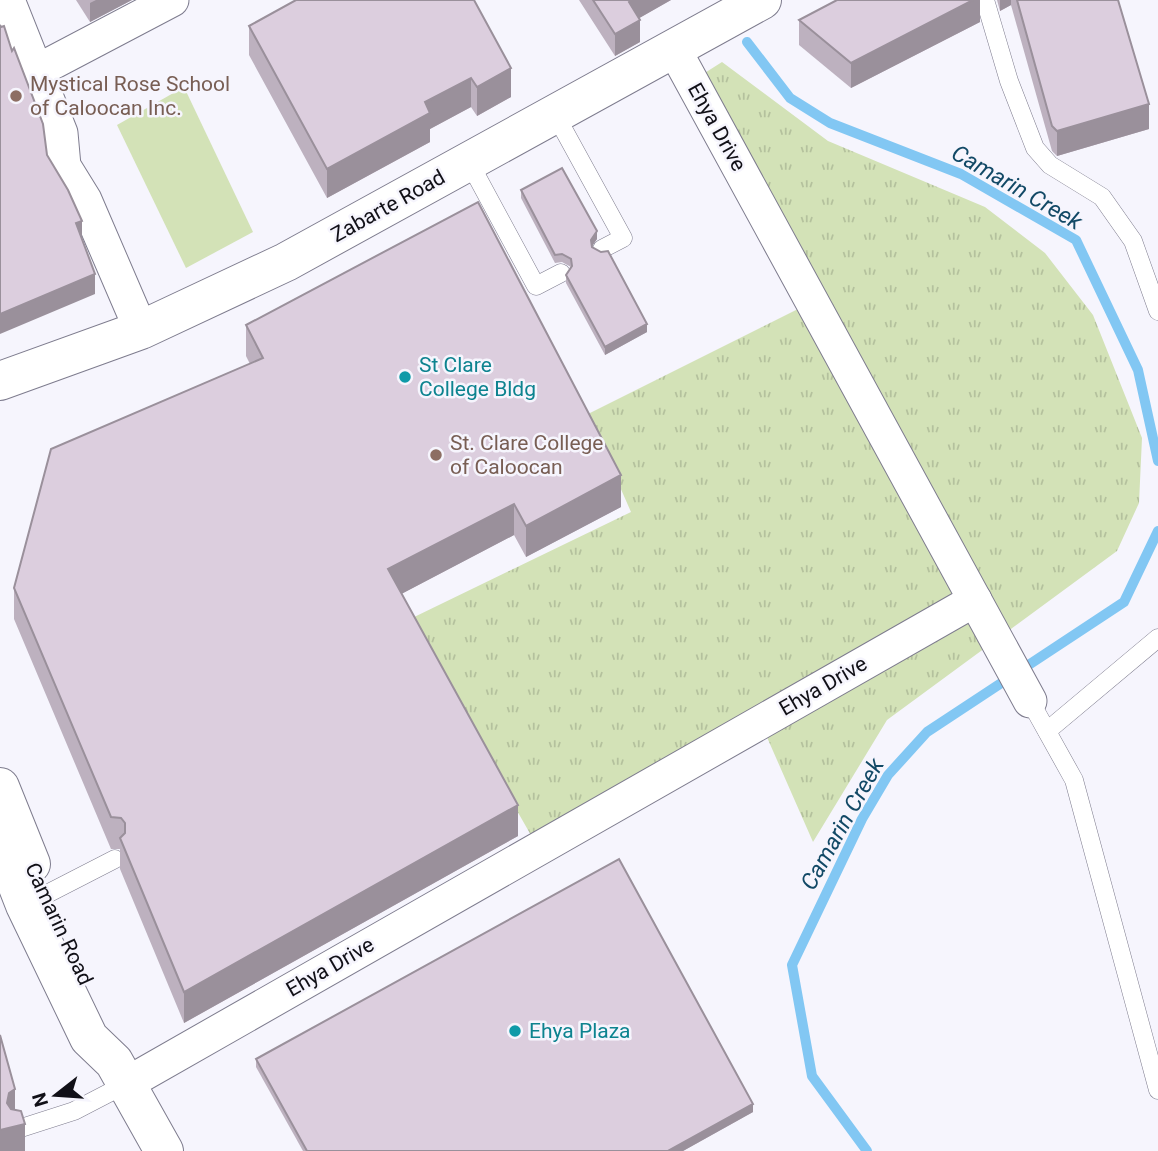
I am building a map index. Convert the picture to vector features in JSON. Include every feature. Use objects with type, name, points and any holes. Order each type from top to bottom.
[{"type":"main road","name":"Zabarte Road","points":[[0,381],[141,330],[286,262],[762,0]]},
{"type":"main road","name":"Camarin Road","points":[[0,787],[43,896],[107,1027],[120,1073]]},
{"type":"main road","name":"Camarin Road","points":[[0,841],[25,905],[89,1038],[120,1073],[164,1151]]},
{"type":"street","points":[[8,0],[61,133],[64,166],[85,200],[141,330]]},
{"type":"street","points":[[37,71],[172,0]]},
{"type":"street","name":"Ehya Drive","points":[[120,1073],[975,600],[674,49]]},
{"type":"street","points":[[975,600],[1030,701]]},
{"type":"lane","points":[[985,0],[1009,81],[1035,148],[1050,165],[1102,197],[1133,241],[1158,311]]},
{"type":"lane","points":[[555,114],[622,238],[602,249]]},
{"type":"lane","points":[[469,162],[536,286],[561,273]]},
{"type":"lane","points":[[1046,731],[1158,638]]},
{"type":"lane","points":[[1030,701],[1074,780],[1158,1090]]},
{"type":"lane","points":[[43,896],[116,859]]},
{"type":"lane","points":[[18,1129],[74,1111],[120,1073]]},
{"type":"green space","points":[[722,62],[828,141],[985,207],[1045,253],[1093,315],[1142,438],[1139,503],[1117,551],[887,720],[813,842],[766,735],[544,858],[408,620],[631,512],[588,414],[798,309],[681,88]]},
{"type":"green space","points":[[184,87],[253,232],[186,268],[117,125]]},
{"type":"building","points":[[296,0],[474,0],[511,68],[477,87],[471,78],[425,102],[430,113],[327,169],[249,26]]},
{"type":"building","points":[[593,0],[632,0],[629,2],[640,20],[615,34]]},
{"type":"building","points":[[837,0],[973,0],[851,63],[799,20]]},
{"type":"building","points":[[1017,0],[1118,0],[1149,104],[1057,131],[1052,126]]},
{"type":"building","points":[[0,25],[4,26],[12,51],[14,48],[43,124],[47,155],[68,190],[82,221],[76,223],[95,274],[0,314]]},
{"type":"building","points":[[562,168],[597,231],[591,240],[592,247],[601,252],[608,251],[647,324],[605,347],[566,275],[572,266],[571,259],[562,254],[555,255],[521,190]]},
{"type":"building","points":[[478,202],[621,475],[526,526],[514,504],[388,569],[518,805],[184,992],[120,838],[125,833],[125,823],[121,818],[111,817],[14,588],[51,449],[263,358],[246,325]]},
{"type":"building","name":"Ehya Plaza","points":[[619,859],[753,1104],[668,1151],[307,1151],[256,1059]]},
{"type":"building","points":[[0,1035],[15,1089],[9,1093],[7,1103],[11,1109],[21,1111],[25,1124],[0,1130]]},
{"type":"waterway","name":"Camarin Creek","points":[[747,42],[790,98],[830,123],[961,174],[1076,240],[1138,370],[1158,461]]},
{"type":"waterway","name":"Camarin Creek","points":[[867,1151],[812,1076],[792,965],[862,819],[888,775],[927,732],[1124,602],[1158,531]]},
{"type":"place","name":"Mystical Rose School of Caloocan Inc.","points":[[16,96]]},
{"type":"place","name":"St Clare College Bldg","points":[[405,377]]},
{"type":"place","name":"St. Clare College of Caloocan","points":[[436,455]]},
{"type":"place","name":"Ehya Plaza","points":[[515,1031]]}]
